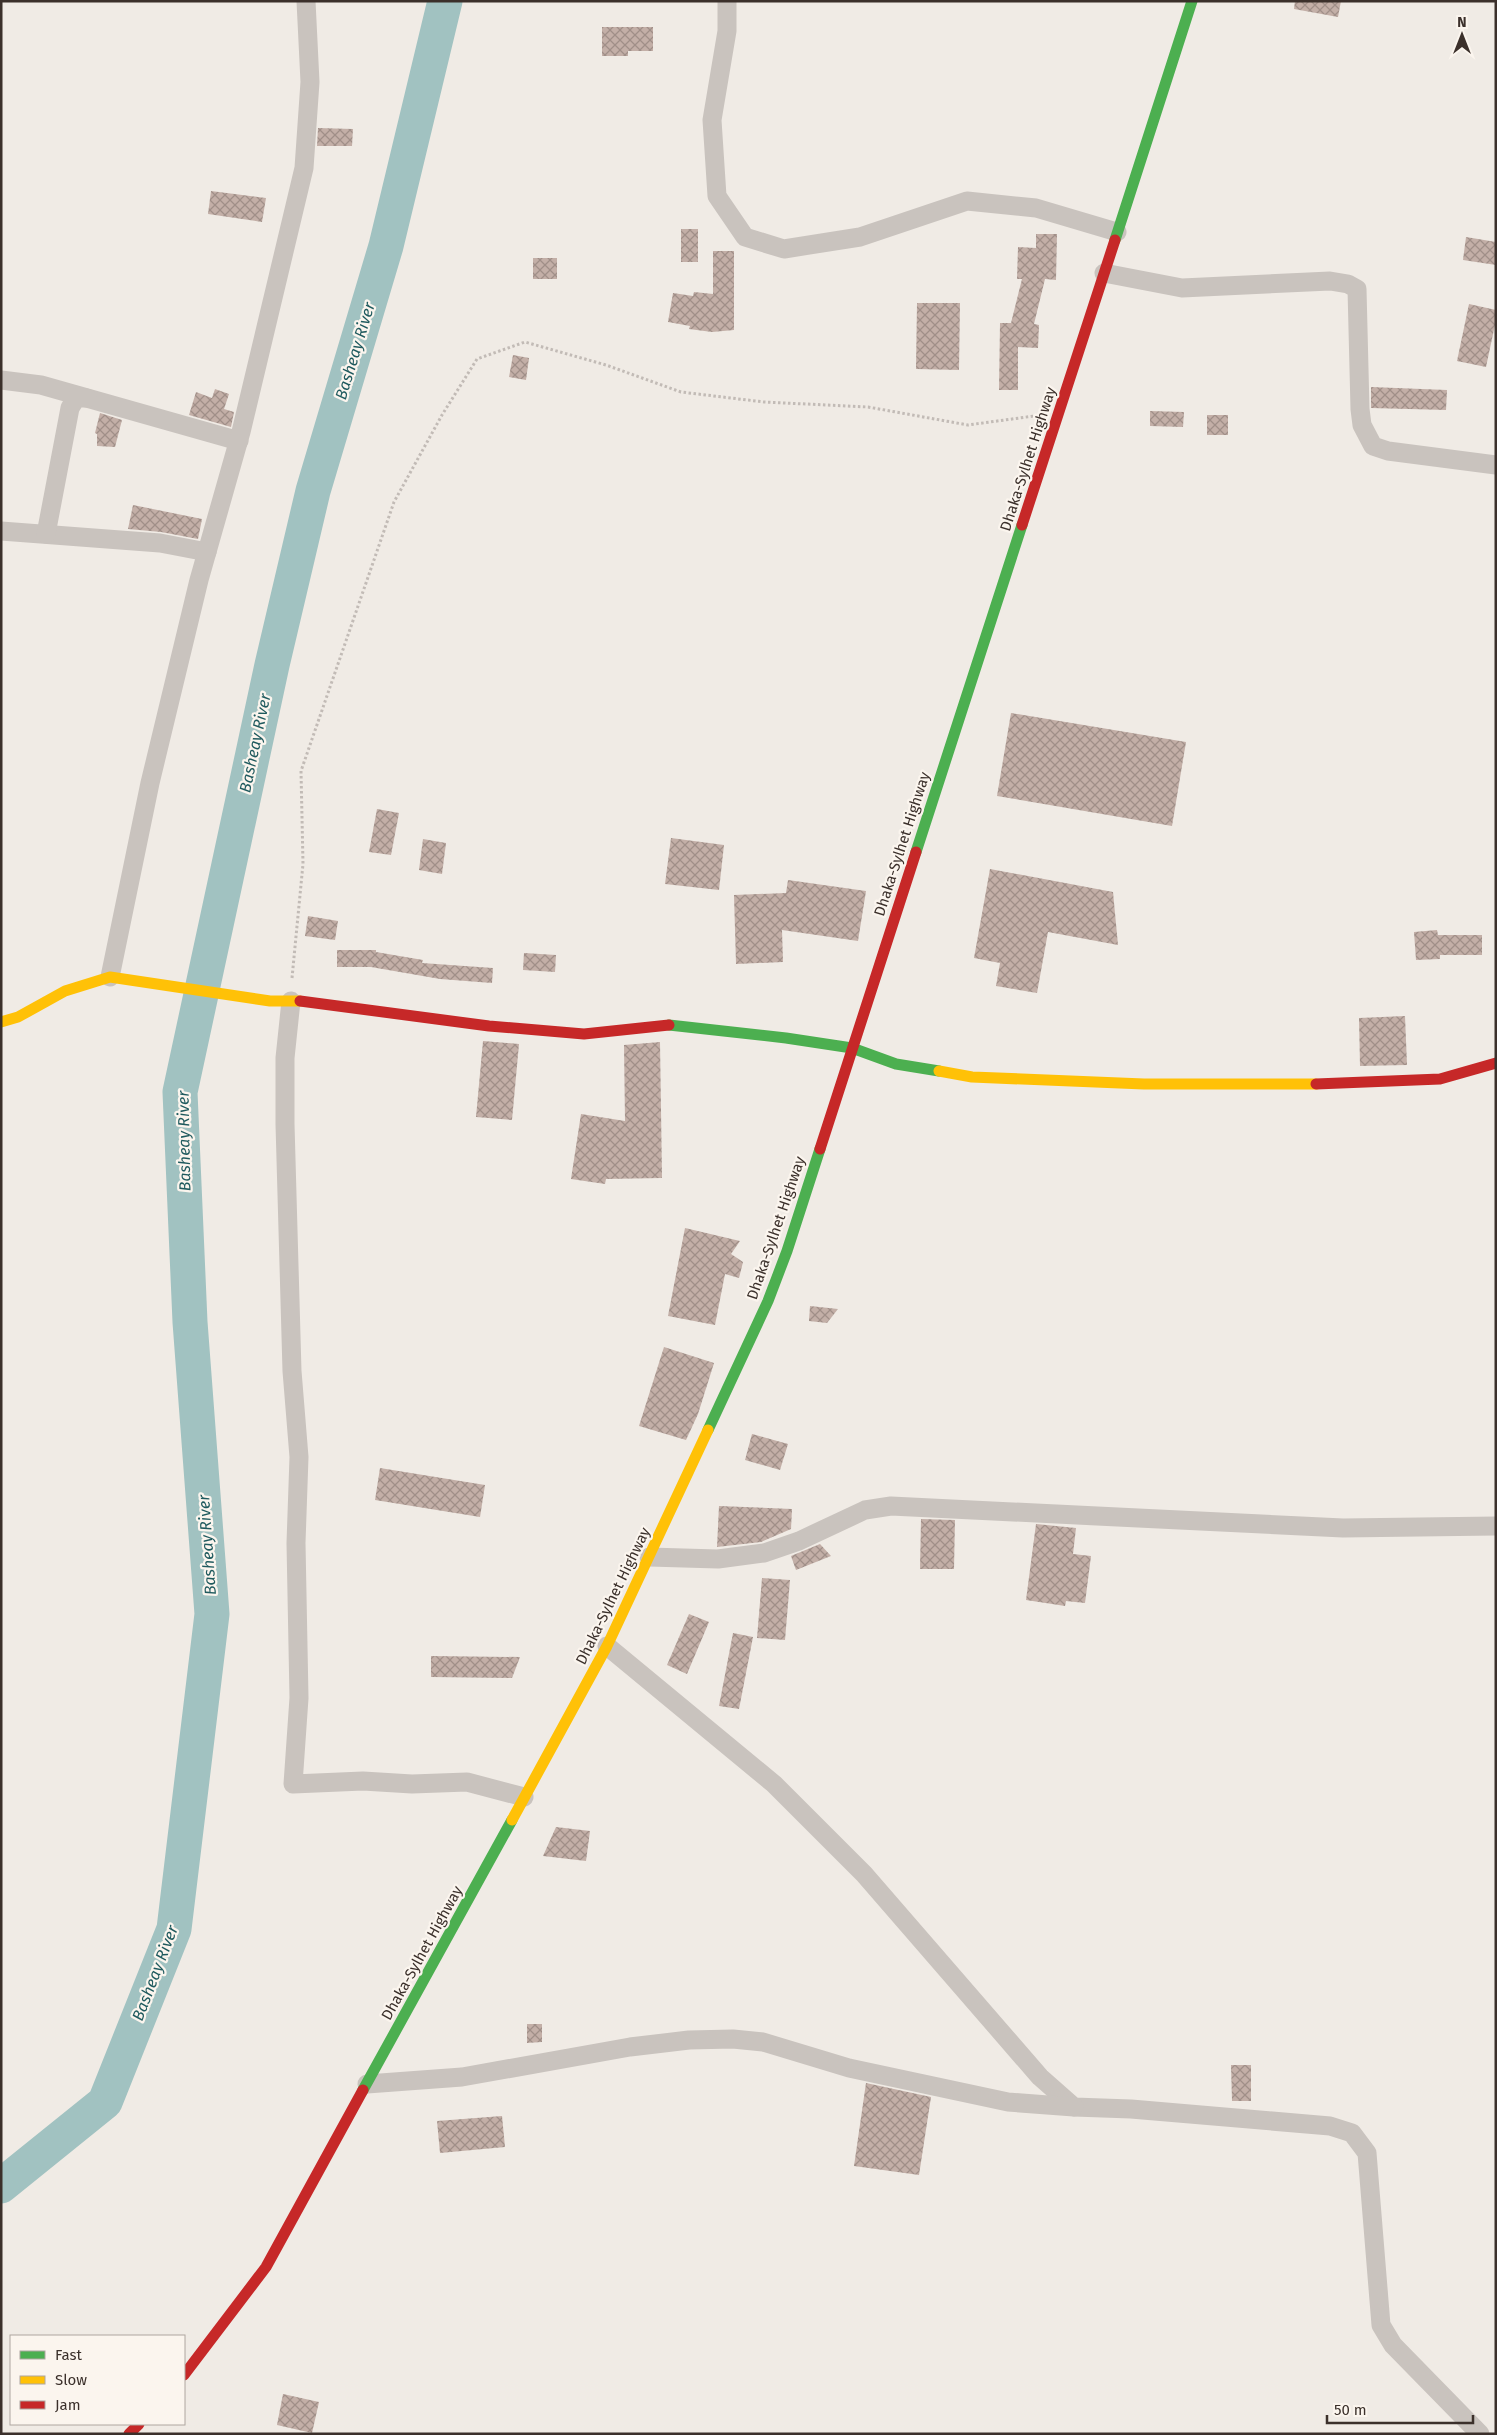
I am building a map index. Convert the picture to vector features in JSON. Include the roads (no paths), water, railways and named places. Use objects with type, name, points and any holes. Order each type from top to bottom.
[{"type":"main road","name":"Dhaka-Sylhet Highway","points":[[185,2374],[266,2267],[607,1646],[768,1301],[787,1251],[1192,1]]},
{"type":"main road","points":[[1,1022],[18,1017],[65,991],[110,977],[270,1001],[309,1001],[489,1026],[574,1033],[668,1025],[852,1048],[896,1064],[972,1077],[1144,1084],[1306,1084],[1440,1079],[1496,1063]]},
{"type":"main road","points":[[129,2434],[138,2425]]},
{"type":"street","points":[[110,977],[150,783],[207,552],[239,441],[304,168],[310,82],[306,1]]},
{"type":"street","points":[[727,1],[727,31],[712,120],[717,187],[718,196],[745,237],[784,249],[860,237],[967,201],[1036,208],[1117,232]]},
{"type":"street","points":[[1104,273],[1182,288],[1330,281],[1348,284],[1357,289],[1360,409],[1362,426],[1373,446],[1388,451],[1496,465]]},
{"type":"street","points":[[1,380],[41,385],[239,441]]},
{"type":"street","points":[[46,534],[70,408],[76,398],[87,398]]},
{"type":"street","points":[[1,531],[160,543],[207,552]]},
{"type":"street","points":[[291,1001],[285,1058],[285,1124],[292,1371],[299,1457],[296,1543],[298,1698],[293,1784],[362,1781],[412,1784],[467,1782],[524,1797]]},
{"type":"street","points":[[649,1557],[718,1559],[764,1553],[799,1541],[865,1510],[890,1506],[1343,1528],[1496,1526]]},
{"type":"street","points":[[607,1646],[774,1784],[864,1874],[1040,2077],[1074,2107]]},
{"type":"street","points":[[367,2084],[462,2077],[630,2047],[689,2040],[733,2039],[763,2042],[849,2068],[1008,2102],[1131,2109],[1330,2126],[1352,2133],[1367,2153],[1381,2324],[1393,2345],[1480,2434]]},
{"type":"waterway","name":"Basheay River","points":[[1,2186],[105,2102],[174,1929],[212,1614],[190,1322],[180,1092],[272,665],[313,491],[386,246],[445,1]]}]
